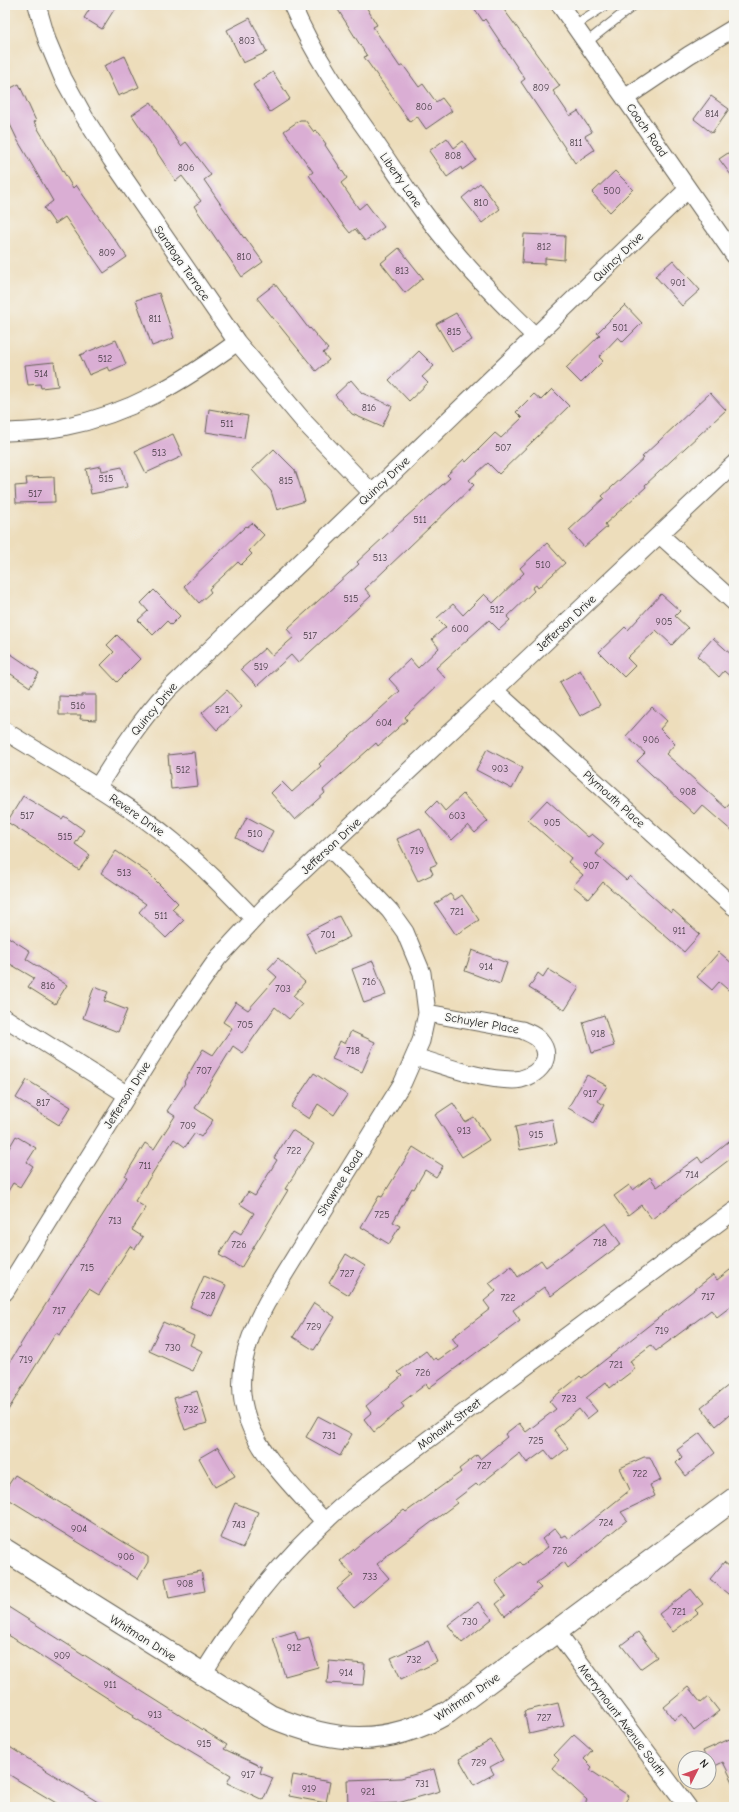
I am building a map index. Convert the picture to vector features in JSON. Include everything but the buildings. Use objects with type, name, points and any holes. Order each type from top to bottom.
[{"type":"street","name":"Saratoga Terrace","points":[[37,5],[54,59],[85,118],[111,159],[237,342],[306,424],[372,492]]},
{"type":"street","name":"Liberty Lane","points":[[292,5],[302,30],[329,77],[419,206],[481,282],[536,337]]},
{"type":"street","name":"Coach Road","points":[[560,5],[734,255]]},
{"type":"street","points":[[626,98],[689,55],[734,28]]},
{"type":"street","name":"Quincy Drive","points":[[97,788],[130,738],[168,690],[688,189]]},
{"type":"street","points":[[5,432],[63,427],[88,421],[136,404],[183,380],[237,342]]},
{"type":"street","name":"Jefferson Drive","points":[[5,1292],[126,1094],[192,993],[218,958],[254,919],[734,464]]},
{"type":"street","points":[[660,535],[734,602]]},
{"type":"street","name":"Plymouth Place","points":[[494,690],[734,907]]},
{"type":"street","name":"Revere Drive","points":[[5,730],[97,788],[172,840],[214,878],[254,919]]},
{"type":"street","name":"Shawnee Road","points":[[324,1521],[264,1453],[252,1431],[244,1412],[242,1392],[244,1357],[250,1337],[267,1302],[403,1082],[421,1041],[427,1013],[422,973],[405,932],[390,911],[330,848]]},
{"type":"street","name":"Schuyler Place","points":[[415,1057],[488,1077],[515,1080],[526,1078],[536,1072],[543,1065],[546,1058],[546,1050],[533,1034],[522,1030],[427,1013]]},
{"type":"street","points":[[5,1018],[126,1094]]},
{"type":"street","name":"Mohawk Street","points":[[202,1675],[224,1639],[265,1585],[303,1541],[324,1521],[380,1475],[734,1211]]},
{"type":"street","name":"Whitman Drive","points":[[5,1550],[202,1675],[270,1716],[314,1733],[336,1737],[374,1737],[413,1730],[432,1721],[466,1700],[734,1500]]},
{"type":"street","name":"Merrymount Avenue South","points":[[556,1632],[688,1807]]},
{"type":"lane","points":[[575,25],[606,5]]},
{"type":"lane","points":[[587,42],[634,5]]}]
